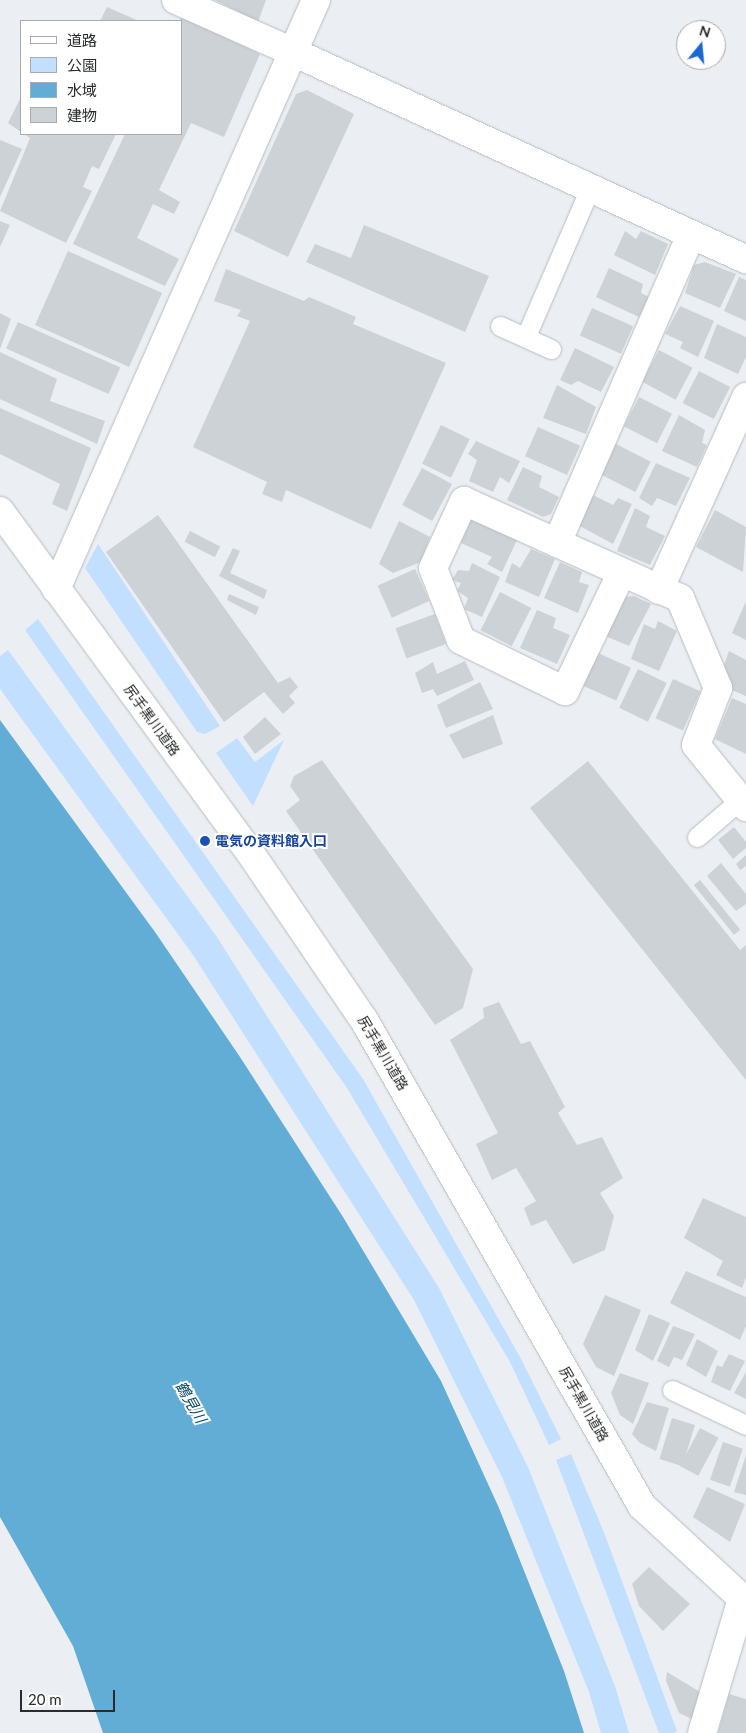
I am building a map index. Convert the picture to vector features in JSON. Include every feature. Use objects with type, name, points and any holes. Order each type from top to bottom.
[{"type":"street","points":[[176,0],[746,259]]},
{"type":"street","points":[[56,589],[316,0]]},
{"type":"street","points":[[557,542],[691,235]]},
{"type":"street","points":[[659,590],[746,397]]},
{"type":"street","points":[[621,574],[565,691],[460,640],[433,568],[464,501],[557,542],[621,574],[680,598],[718,688],[696,744],[743,803]]},
{"type":"street","name":"尻手黒川道路","points":[[0,511],[249,851],[364,1020],[642,1506],[745,1595]]},
{"type":"street","points":[[702,1733],[745,1595]]},
{"type":"lane","points":[[526,336],[590,188]]},
{"type":"lane","points":[[500,326],[526,336],[551,349]]},
{"type":"lane","points":[[697,837],[743,803]]},
{"type":"lane","points":[[672,1390],[746,1425]]},
{"type":"green space","points":[[98,544],[220,726],[205,734],[197,732],[85,568]]},
{"type":"green space","points":[[38,619],[363,1079],[520,1357],[561,1439],[549,1445],[510,1362],[347,1088],[25,630]]},
{"type":"green space","points":[[8,650],[217,937],[439,1288],[528,1467],[615,1686],[629,1733],[601,1733],[589,1692],[502,1477],[414,1300],[193,955],[0,689],[0,656]]},
{"type":"green space","points":[[237,738],[255,762],[284,740],[253,806],[216,753]]},
{"type":"green space","points":[[571,1454],[605,1535],[677,1731],[673,1733],[659,1733],[556,1460]]},
{"type":"water","name":"鶴見川","points":[[0,720],[155,932],[240,1057],[343,1217],[441,1381],[499,1508],[564,1671],[584,1733],[103,1733],[73,1646],[0,1517]]},
{"type":"building","points":[[215,0],[266,0],[258,22]]},
{"type":"building","points":[[107,7],[137,20],[100,20]]},
{"type":"building","points":[[180,16],[260,54],[224,137],[191,123],[159,190],[180,202],[174,214],[153,204],[137,238],[179,259],[165,286],[73,244],[125,135],[182,135],[182,20],[180,20]]},
{"type":"building","points":[[307,90],[354,114],[288,257],[234,231],[296,94]]},
{"type":"building","points":[[20,99],[20,131],[8,123]]},
{"type":"building","points":[[26,135],[116,135],[99,169],[92,166],[83,187],[92,191],[66,243],[0,211],[30,138]]},
{"type":"building","points":[[0,140],[22,149],[0,197]]},
{"type":"building","points":[[0,221],[10,225],[0,247]]},
{"type":"building","points":[[364,225],[489,276],[465,332],[306,262],[315,244],[351,258]]},
{"type":"building","points":[[625,231],[636,239],[641,231],[668,244],[655,275],[614,255]]},
{"type":"building","points":[[68,251],[162,293],[129,367],[35,325]]},
{"type":"building","points":[[705,262],[736,274],[720,308],[685,293],[694,265]]},
{"type":"building","points":[[609,268],[643,284],[641,293],[649,297],[639,317],[596,297]]},
{"type":"building","points":[[226,269],[304,301],[309,297],[356,317],[353,324],[446,363],[371,529],[286,490],[282,502],[262,494],[267,482],[193,447],[250,321],[237,316],[241,310],[214,301]]},
{"type":"building","points":[[739,277],[746,280],[746,321],[724,311]]},
{"type":"building","points":[[680,306],[714,321],[698,357],[680,348],[683,342],[665,334]]},
{"type":"building","points":[[592,308],[633,326],[621,354],[580,335]]},
{"type":"building","points":[[0,313],[11,319],[0,349]]},
{"type":"building","points":[[18,322],[120,368],[109,394],[6,348]]},
{"type":"building","points":[[717,324],[746,337],[746,357],[738,374],[704,358]]},
{"type":"building","points":[[575,348],[614,367],[601,392],[578,381],[571,385],[560,380]]},
{"type":"building","points":[[659,350],[693,368],[676,400],[642,382]]},
{"type":"building","points":[[0,352],[57,379],[50,401],[105,421],[97,444],[0,399]]},
{"type":"building","points":[[699,371],[730,387],[714,419],[683,403]]},
{"type":"building","points":[[557,385],[596,407],[586,434],[543,418]]},
{"type":"building","points":[[639,397],[672,414],[657,443],[624,426]]},
{"type":"building","points":[[0,408],[91,448],[67,511],[52,504],[60,484],[0,454]]},
{"type":"building","points":[[679,415],[705,430],[702,443],[707,445],[697,467],[662,451]]},
{"type":"building","points":[[441,425],[470,439],[451,478],[422,464]]},
{"type":"building","points":[[538,427],[580,446],[567,475],[525,456]]},
{"type":"building","points":[[476,441],[520,461],[509,483],[500,477],[493,492],[469,481],[477,460],[468,454]]},
{"type":"building","points":[[616,444],[651,462],[635,492],[601,474]]},
{"type":"building","points":[[656,463],[690,478],[676,506],[657,498],[652,506],[639,498]]},
{"type":"building","points":[[523,467],[542,476],[539,487],[559,497],[551,514],[543,517],[507,500]]},
{"type":"building","points":[[422,468],[452,484],[432,521],[402,505]]},
{"type":"building","points":[[593,495],[613,505],[618,498],[632,504],[613,544],[578,525]]},
{"type":"building","points":[[635,508],[650,516],[646,527],[665,536],[650,565],[617,551]]},
{"type":"building","points":[[715,510],[746,527],[743,572],[696,547]]},
{"type":"building","points":[[158,515],[278,683],[290,677],[298,687],[289,696],[295,703],[283,714],[264,692],[224,722],[106,552]]},
{"type":"building","points":[[471,520],[517,540],[502,572],[487,564],[492,557],[461,543]]},
{"type":"building","points":[[399,521],[430,537],[421,562],[393,573],[379,564]]},
{"type":"building","points":[[190,531],[220,546],[215,557],[185,542]]},
{"type":"building","points":[[233,548],[240,551],[230,573],[267,590],[264,599],[219,576]]},
{"type":"building","points":[[531,549],[555,559],[539,597],[505,582],[512,563],[520,568]]},
{"type":"building","points":[[560,562],[582,572],[579,582],[589,585],[578,613],[544,598]]},
{"type":"building","points":[[472,563],[500,577],[482,617],[464,609],[468,598],[457,591],[461,583],[452,580],[458,570],[469,571]]},
{"type":"building","points":[[415,569],[429,601],[392,618],[378,586]]},
{"type":"building","points":[[500,592],[531,608],[512,646],[480,630]]},
{"type":"building","points":[[229,594],[259,607],[256,615],[227,600]]},
{"type":"building","points":[[634,596],[651,604],[629,646],[605,636],[622,597]]},
{"type":"building","points":[[746,601],[746,640],[732,633]]},
{"type":"building","points":[[537,610],[556,618],[553,628],[570,635],[557,664],[520,648]]},
{"type":"building","points":[[435,614],[446,644],[406,658],[396,628]]},
{"type":"building","points":[[658,621],[677,631],[659,671],[631,659],[644,624],[655,629]]},
{"type":"building","points":[[729,651],[746,660],[746,696],[727,688],[722,671]]},
{"type":"building","points":[[598,653],[631,668],[616,701],[583,686]]},
{"type":"building","points":[[465,661],[474,680],[437,696],[433,689],[422,693],[415,673],[433,662],[437,674]]},
{"type":"building","points":[[638,669],[667,683],[648,722],[619,708]]},
{"type":"building","points":[[673,679],[700,691],[683,730],[656,718]]},
{"type":"building","points":[[480,682],[493,709],[446,728],[437,705]]},
{"type":"building","points":[[732,698],[746,704],[746,754],[715,739]]},
{"type":"building","points":[[493,715],[503,744],[463,759],[449,735]]},
{"type":"building","points":[[265,717],[281,734],[255,754],[243,737]]},
{"type":"building","points":[[322,760],[473,969],[463,1008],[435,1025],[286,811],[300,800],[290,786],[294,776]]},
{"type":"building","points":[[588,761],[740,950],[746,945],[746,1080],[530,808]]},
{"type":"building","points":[[734,827],[746,842],[746,848],[733,859],[718,840]]},
{"type":"building","points":[[746,855],[746,866],[740,870],[736,864]]},
{"type":"building","points":[[721,863],[746,894],[746,904],[736,911],[707,876]]},
{"type":"building","points":[[700,880],[740,930],[734,935],[694,885]]},
{"type":"building","points":[[499,1002],[521,1044],[530,1041],[565,1107],[558,1113],[577,1145],[602,1137],[623,1178],[600,1193],[614,1216],[605,1250],[573,1264],[546,1220],[531,1226],[524,1208],[536,1201],[516,1168],[492,1180],[476,1144],[498,1133],[450,1040],[484,1018],[483,1008]]},
{"type":"building","points":[[703,1198],[746,1217],[746,1277],[742,1288],[716,1275],[723,1261],[684,1238]]},
{"type":"building","points":[[686,1271],[746,1297],[746,1326],[740,1340],[670,1303]]},
{"type":"building","points":[[605,1295],[641,1310],[614,1376],[596,1367],[583,1344]]},
{"type":"building","points":[[649,1314],[670,1323],[653,1361],[635,1350]]},
{"type":"building","points":[[673,1326],[695,1334],[682,1360],[674,1357],[669,1367],[657,1361]]},
{"type":"building","points":[[697,1339],[718,1351],[706,1377],[686,1365]]},
{"type":"building","points":[[729,1354],[745,1361],[730,1391],[711,1382],[717,1365],[722,1367]]},
{"type":"building","points":[[746,1372],[746,1399],[734,1393]]},
{"type":"building","points":[[620,1373],[649,1383],[633,1424],[620,1415],[611,1393]]},
{"type":"building","points":[[647,1402],[669,1408],[656,1451],[640,1443],[632,1434]]},
{"type":"building","points":[[672,1418],[695,1425],[682,1466],[659,1459]]},
{"type":"building","points":[[700,1428],[719,1438],[698,1476],[680,1466]]},
{"type":"building","points":[[723,1442],[743,1449],[730,1487],[710,1480]]},
{"type":"building","points":[[746,1455],[746,1495],[734,1492]]},
{"type":"building","points":[[707,1487],[745,1504],[730,1542],[693,1517]]},
{"type":"building","points":[[649,1567],[690,1604],[663,1631],[639,1606],[632,1584]]},
{"type":"building","points":[[667,1672],[700,1692],[692,1719],[679,1713],[666,1681]]},
{"type":"building","points":[[729,1694],[746,1699],[746,1733],[718,1733]]},
{"type":"place","name":"電気の資料館入口","points":[[205,841]]}]
